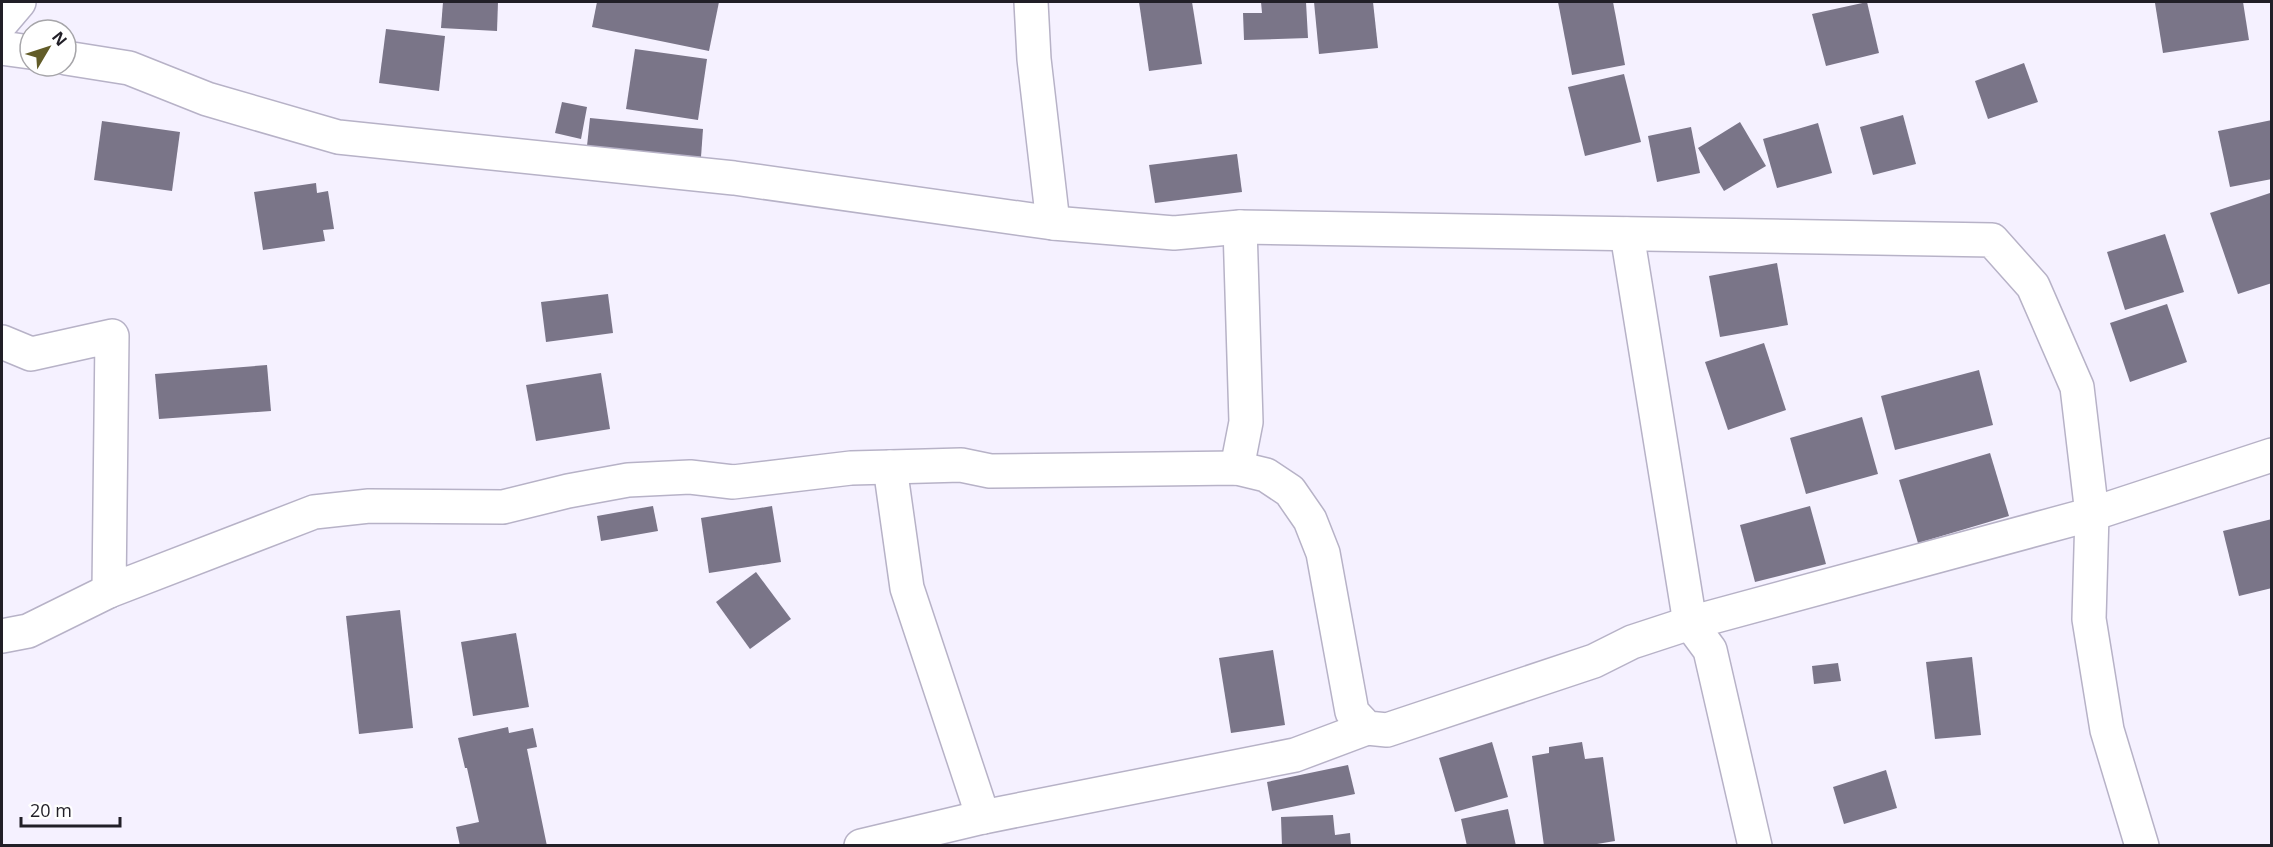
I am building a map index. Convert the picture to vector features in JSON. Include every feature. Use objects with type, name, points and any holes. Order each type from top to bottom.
[{"type":"street","points":[[2,22],[19,2]]},
{"type":"street","points":[[1031,2],[1034,59],[1053,223]]},
{"type":"street","points":[[2,48],[18,50]]},
{"type":"street","points":[[78,60],[129,68],[207,99],[338,138],[734,178],[1053,223],[1174,233],[1240,227],[1992,240],[2033,286],[2077,387],[2092,514],[2089,619],[2107,730],[2142,846]]},
{"type":"street","points":[[1237,468],[1246,422],[1240,227]]},
{"type":"street","points":[[1628,234],[1690,623],[1710,650],[1755,846]]},
{"type":"street","points":[[2,342],[31,354],[112,336],[109,591]]},
{"type":"street","points":[[861,846],[982,817],[1295,755],[1367,728],[1387,730],[1594,661],[1632,642],[1690,623],[2092,514],[2271,455]]},
{"type":"street","points":[[2,636],[28,631],[109,591],[314,512],[369,506],[503,507],[568,491],[628,480],[690,477],[734,482],[851,468],[961,465],[990,471],[1237,468],[1266,475],[1290,491],[1310,520],[1323,553],[1352,712],[1367,728]]},
{"type":"street","points":[[890,467],[907,588],[982,817]]},
{"type":"building","points":[[443,2],[498,2],[497,31],[441,28]]},
{"type":"building","points":[[597,2],[719,2],[709,51],[592,27]]},
{"type":"building","points":[[1139,2],[1192,2],[1202,64],[1149,71]]},
{"type":"building","points":[[1261,2],[1306,2],[1308,38],[1244,40],[1243,13],[1262,13]]},
{"type":"building","points":[[1314,2],[1373,2],[1378,48],[1319,54]]},
{"type":"building","points":[[1558,2],[1613,2],[1625,65],[1572,75]]},
{"type":"building","points":[[1867,2],[1879,53],[1826,66],[1812,14]]},
{"type":"building","points":[[2243,2],[2249,40],[2163,53],[2155,3]]},
{"type":"building","points":[[386,29],[445,36],[439,91],[379,83]]},
{"type":"building","points":[[635,49],[707,59],[698,120],[626,109]]},
{"type":"building","points":[[2024,63],[2038,102],[1988,119],[1975,81]]},
{"type":"building","points":[[1624,74],[1641,142],[1585,156],[1568,87]]},
{"type":"building","points":[[562,102],[587,107],[581,139],[555,133]]},
{"type":"building","points":[[1903,115],[1916,164],[1873,175],[1860,127]]},
{"type":"building","points":[[590,118],[703,129],[701,157],[587,146]]},
{"type":"building","points":[[2272,120],[2272,179],[2230,187],[2218,131]]},
{"type":"building","points":[[102,121],[180,132],[172,191],[94,180]]},
{"type":"building","points":[[1740,122],[1766,166],[1724,191],[1698,148]]},
{"type":"building","points":[[1818,123],[1832,173],[1777,188],[1763,139]]},
{"type":"building","points":[[1691,127],[1700,173],[1657,182],[1648,136]]},
{"type":"building","points":[[1237,154],[1242,192],[1155,203],[1149,165]]},
{"type":"building","points":[[316,183],[317,193],[328,191],[334,229],[323,230],[325,241],[263,250],[254,192]]},
{"type":"building","points":[[2270,193],[2272,283],[2238,294],[2210,213]]},
{"type":"building","points":[[2165,234],[2184,292],[2125,310],[2107,252]]},
{"type":"building","points":[[1777,263],[1788,325],[1720,337],[1709,276]]},
{"type":"building","points":[[608,294],[613,333],[546,342],[541,302]]},
{"type":"building","points":[[2167,304],[2187,362],[2130,382],[2110,323]]},
{"type":"building","points":[[1764,343],[1786,410],[1728,430],[1705,362]]},
{"type":"building","points":[[267,365],[271,411],[159,419],[155,374]]},
{"type":"building","points":[[1979,370],[1993,425],[1895,450],[1881,396]]},
{"type":"building","points":[[601,373],[610,429],[536,441],[526,385]]},
{"type":"building","points":[[1862,417],[1878,474],[1806,494],[1790,438]]},
{"type":"building","points":[[1990,453],[2009,516],[1918,543],[1899,480]]},
{"type":"building","points":[[653,506],[658,531],[601,541],[597,516]]},
{"type":"building","points":[[772,506],[781,562],[709,573],[701,518]]},
{"type":"building","points":[[1810,506],[1826,564],[1755,582],[1740,525]]},
{"type":"building","points":[[2272,519],[2272,588],[2239,596],[2223,531]]},
{"type":"building","points":[[756,572],[791,619],[750,649],[716,602]]},
{"type":"building","points":[[400,610],[413,728],[359,734],[346,616]]},
{"type":"building","points":[[516,633],[529,707],[473,716],[461,642]]},
{"type":"building","points":[[1273,650],[1285,725],[1231,733],[1219,658]]},
{"type":"building","points":[[1972,657],[1981,735],[1935,739],[1926,662]]},
{"type":"building","points":[[1838,663],[1841,681],[1814,684],[1812,666]]},
{"type":"building","points":[[508,727],[509,733],[533,728],[537,747],[527,749],[547,846],[460,846],[456,827],[479,822],[458,738]]},
{"type":"building","points":[[1492,742],[1508,797],[1455,812],[1439,758]]},
{"type":"building","points":[[1582,742],[1585,759],[1603,757],[1615,841],[1585,846],[1544,846],[1532,756],[1549,753],[1549,747]]},
{"type":"building","points":[[1348,765],[1355,794],[1272,811],[1267,782]]},
{"type":"building","points":[[1886,770],[1897,808],[1844,824],[1833,787]]},
{"type":"building","points":[[1508,809],[1516,846],[1467,846],[1461,819]]},
{"type":"building","points":[[1333,815],[1335,835],[1350,833],[1351,846],[1282,846],[1281,817]]}]
